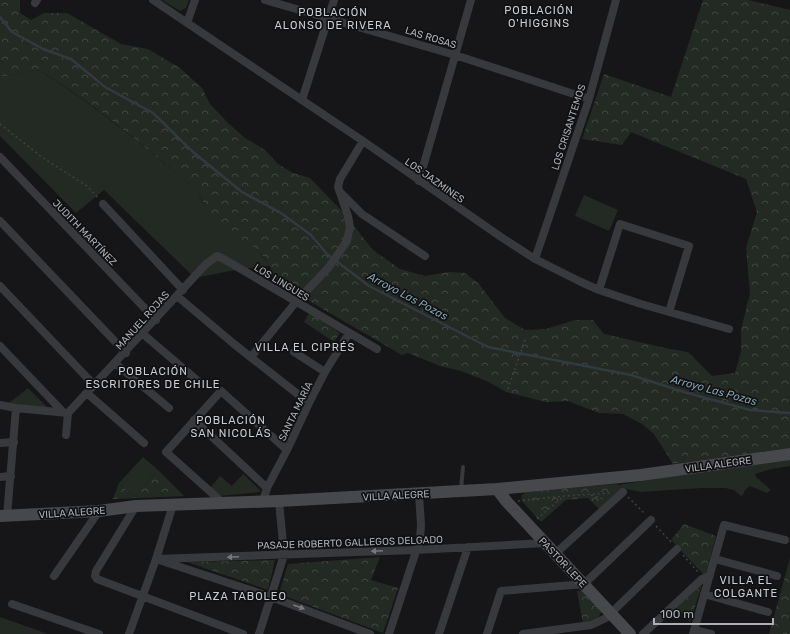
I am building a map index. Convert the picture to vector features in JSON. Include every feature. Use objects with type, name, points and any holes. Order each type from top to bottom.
[{"type":"main road","name":"VILLA ALEGRE","points":[[4,516],[99,511],[136,506],[461,492],[641,475],[790,454]]},
{"type":"main road","name":"PASTOR LEPE","points":[[497,489],[529,526],[630,634]]},
{"type":"street","name":"LOS JAZMINES","points":[[153,0],[535,259],[599,290],[641,304],[729,329]]},
{"type":"street","points":[[187,23],[195,0]]},
{"type":"street","name":"LAS ROSAS","points":[[265,0],[455,55],[589,99]]},
{"type":"street","points":[[302,100],[334,0]]},
{"type":"street","points":[[419,181],[471,0]]},
{"type":"street","name":"LOS CRISANTEMOS","points":[[535,259],[589,99],[616,0]]},
{"type":"street","points":[[251,357],[296,302],[329,267],[347,241],[350,227],[348,216],[338,187],[340,179],[363,141]]},
{"type":"street","name":"JUDITH MARTÍNEZ","points":[[0,157],[156,320]]},
{"type":"street","points":[[341,194],[362,214],[425,256]]},
{"type":"street","points":[[103,204],[180,293],[234,344],[309,403]]},
{"type":"street","points":[[0,221],[126,353]]},
{"type":"street","points":[[599,290],[620,224],[669,239],[690,246],[669,312]]},
{"type":"street","name":"LOS LINGUES","points":[[180,293],[206,264],[217,256],[377,349]]},
{"type":"street","points":[[0,286],[95,386]]},
{"type":"street","name":"MANUEL ROJAS","points":[[66,413],[88,394],[180,293]]},
{"type":"street","name":"SANTA MARÍA","points":[[262,501],[267,488],[325,372],[349,333]]},
{"type":"street","points":[[143,334],[198,381]]},
{"type":"street","points":[[0,346],[66,413],[66,435]]},
{"type":"street","points":[[294,352],[325,372]]},
{"type":"street","points":[[116,364],[169,408]]},
{"type":"street","points":[[223,503],[166,452],[221,391],[287,450]]},
{"type":"street","points":[[88,394],[144,443]]},
{"type":"street","points":[[0,405],[66,413]]},
{"type":"street","points":[[4,516],[11,476],[16,408]]},
{"type":"street","points":[[194,420],[267,488]]},
{"type":"street","points":[[0,443],[14,442]]},
{"type":"street","points":[[0,477],[11,476]]},
{"type":"street","points":[[555,554],[623,492]]},
{"type":"street","points":[[389,634],[420,539],[421,526],[419,494]]},
{"type":"street","points":[[259,634],[284,555],[279,501]]},
{"type":"street","points":[[129,634],[156,559],[173,505]]},
{"type":"street","points":[[136,506],[96,571],[95,576],[97,580],[243,634]]},
{"type":"street","points":[[54,576],[99,511]]},
{"type":"street","points":[[487,634],[501,591],[584,584],[651,520]]},
{"type":"street","points":[[711,634],[693,632],[704,594],[707,576],[714,559],[724,525],[785,540]]},
{"type":"street","name":"PASAJE ROBERTO GALLEGOS DELGADO","points":[[156,559],[416,550],[545,543]]},
{"type":"street","points":[[439,634],[468,547]]},
{"type":"street","points":[[523,634],[555,632],[591,625],[606,618],[678,549]]},
{"type":"street","points":[[156,559],[271,597],[370,634]]},
{"type":"street","points":[[714,559],[777,576]]},
{"type":"street","points":[[643,634],[707,576]]},
{"type":"street","points":[[704,594],[768,612]]},
{"type":"street","points":[[12,604],[99,634]]},
{"type":"street","points":[[591,625],[592,634]]},
{"type":"lane","points":[[461,492],[463,467]]},
{"type":"path","points":[[0,124],[43,158],[87,186],[103,204]]},
{"type":"path","points":[[508,389],[526,337]]},
{"type":"path","points":[[507,502],[623,492],[678,549],[707,576]]},
{"type":"path","points":[[589,494],[612,502]]},
{"type":"path","points":[[529,526],[564,496]]},
{"type":"green space","points":[[0,0],[20,0],[20,13],[31,20],[44,13],[67,13],[121,44],[148,49],[180,68],[202,88],[210,104],[228,123],[245,138],[265,150],[278,164],[293,173],[310,178],[341,210],[373,250],[400,269],[425,276],[449,272],[465,273],[478,283],[505,318],[525,330],[546,329],[575,320],[593,320],[604,334],[688,352],[712,376],[735,373],[741,351],[741,330],[750,293],[746,248],[757,212],[746,179],[631,132],[622,145],[582,139],[604,74],[671,97],[703,0],[748,0],[790,10],[790,448],[673,464],[654,434],[642,424],[623,414],[599,413],[568,401],[546,402],[506,392],[487,381],[461,371],[440,366],[408,353],[402,355],[273,280],[271,268],[265,258],[248,243],[228,231],[214,218],[207,209],[196,189],[100,111],[60,83],[39,70],[0,77]]},
{"type":"green space","points":[[162,0],[189,0],[186,8],[180,11]]},
{"type":"green space","points":[[39,70],[60,83],[100,112],[196,189],[203,203],[213,217],[258,251],[270,266],[241,269],[195,278],[104,190],[76,213],[0,136],[0,77]]},
{"type":"green space","points":[[584,195],[618,210],[609,231],[575,216]]},
{"type":"green space","points":[[309,313],[340,333],[334,342],[304,322]]},
{"type":"green space","points":[[28,388],[48,408],[46,410],[9,403]]},
{"type":"green space","points":[[143,457],[158,470],[134,497],[119,483]]},
{"type":"green space","points":[[790,458],[790,466],[771,469],[755,474],[756,477],[771,490],[767,493],[750,486],[741,496],[734,490],[725,488],[641,492],[622,488],[618,485]]},
{"type":"green space","points":[[158,470],[184,496],[113,499],[119,483],[134,497]]},
{"type":"green space","points":[[243,474],[260,490],[260,492],[220,496],[210,488],[220,476],[232,486]]},
{"type":"green space","points":[[617,484],[622,488],[599,509],[588,498],[566,500],[541,522],[521,500],[522,495],[527,491]]},
{"type":"green space","points":[[684,524],[716,536],[706,573],[703,574],[671,540]]},
{"type":"green space","points":[[380,557],[371,580],[398,588],[383,633],[279,594],[288,564]]},
{"type":"green space","points":[[790,558],[790,634],[769,634]]},
{"type":"green space","points":[[275,560],[268,590],[187,562]]},
{"type":"green space","points":[[702,585],[690,622],[677,608]]},
{"type":"green space","points":[[577,591],[582,591],[602,611],[598,618],[583,623]]},
{"type":"green space","points":[[0,617],[48,634],[0,634]]},
{"type":"waterway","name":"Arroyo Las Pozas","points":[[0,17],[12,32],[43,49],[71,59],[105,87],[153,113],[193,152],[242,192],[281,213],[311,235],[327,254],[369,286],[488,347],[631,375],[684,392],[750,410],[790,413]]},
{"type":"district","name":"POBLACIÓN O'HIGGINS","points":[[539,16]]},
{"type":"district","name":"POBLACIÓN ALONSO DE RIVERA","points":[[333,18]]},
{"type":"district","name":"VILLA EL CIPRÉS","points":[[305,347]]},
{"type":"district","name":"POBLACIÓN ESCRITORES DE CHILE","points":[[153,377]]},
{"type":"district","name":"POBLACIÓN SAN NICOLÁS","points":[[231,426]]},
{"type":"district","name":"VILLA EL COLGANTE","points":[[746,586]]},
{"type":"district","name":"PLAZA TABOLEO","points":[[238,596]]}]
